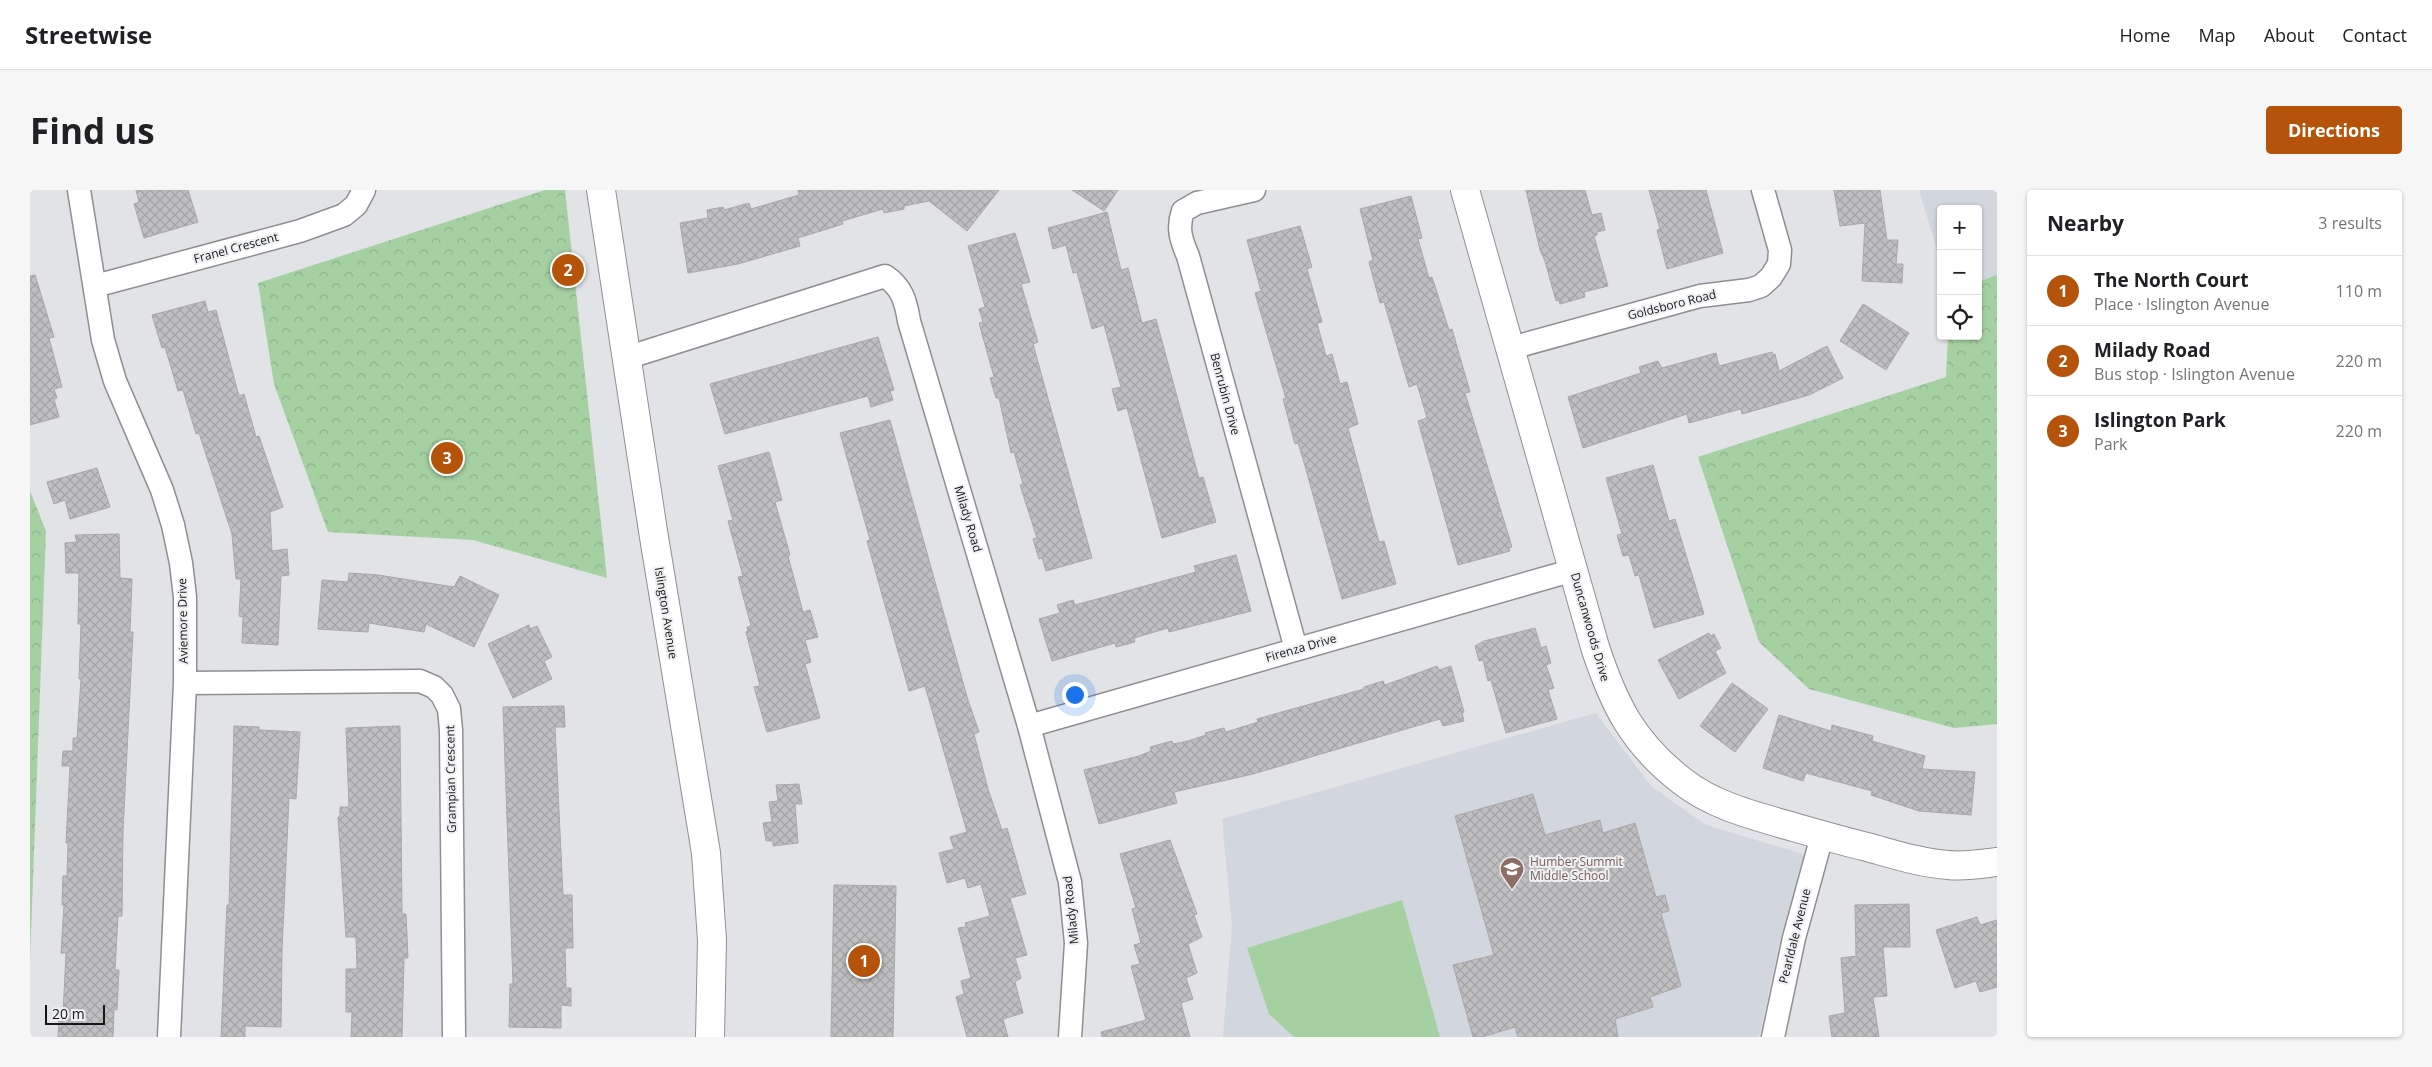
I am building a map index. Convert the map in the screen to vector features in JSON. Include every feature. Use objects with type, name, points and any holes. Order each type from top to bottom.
[{"type":"street","name":"Aviemore Drive","points":[[79,190],[103,340],[115,381],[150,458],[173,525],[181,563],[185,597],[185,682],[169,1037]]},
{"type":"street","name":"Franel Crescent","points":[[95,286],[300,231],[344,215],[356,205],[364,190]]},
{"type":"street","name":"Islington Avenue","points":[[601,190],[626,358],[706,853],[712,940],[710,1037]]},
{"type":"street","name":"Benrubin Drive","points":[[1254,190],[1198,203],[1183,211],[1179,223],[1296,649]]},
{"type":"street","name":"Duncanwoods Drive","points":[[1465,190],[1608,688],[1620,711],[1646,746],[1682,781],[1717,802],[1822,836],[1919,861],[1949,866],[1997,862]]},
{"type":"street","name":"Goldsboro Road","points":[[1511,348],[1700,296],[1748,290],[1761,286],[1771,277],[1779,264],[1780,250],[1763,190]]},
{"type":"street","name":"Milady Road","points":[[626,358],[846,290],[885,276],[894,282],[906,303],[909,321],[1029,726],[1070,882],[1076,943],[1070,1037]]},
{"type":"street","name":"Firenza Drive","points":[[1029,726],[1574,570]]},
{"type":"street","name":"Grampian Crescent","points":[[185,682],[420,681],[434,687],[442,695],[449,709],[453,761],[454,1037]]},
{"type":"street","name":"Pearldale Avenue","points":[[1773,1037],[1794,938],[1822,836]]},
{"type":"shaded area","points":[[1919,190],[1997,190],[1997,275],[1982,281],[1982,205],[1937,205],[1937,250]]},
{"type":"shaded area","name":"Humber Summit Middle School","points":[[1596,713],[1651,786],[1706,825],[1806,855],[1778,950],[1759,1037],[1223,1037],[1232,926],[1222,819]]},
{"type":"green space","points":[[545,190],[565,190],[607,578],[473,540],[328,532],[274,384],[258,283]]},
{"type":"green space","points":[[1997,275],[1997,724],[1954,728],[1809,689],[1759,642],[1698,457],[1946,377],[1948,340],[1982,340],[1982,281]]},
{"type":"green space","points":[[30,491],[46,531],[30,959]]},
{"type":"green space","points":[[1402,900],[1440,1037],[1294,1037],[1269,1014],[1247,948]]},
{"type":"building","points":[[136,190],[188,190],[198,222],[144,238],[134,204],[139,202]]},
{"type":"building","points":[[798,190],[999,190],[967,231],[929,201],[904,206],[904,209],[884,213],[883,209],[842,221],[843,224],[798,238],[800,246],[738,264],[688,273],[680,223],[708,218],[707,210],[723,207],[724,210],[749,203],[751,209],[799,195]]},
{"type":"building","points":[[1072,190],[1118,190],[1104,211]]},
{"type":"building","points":[[1526,190],[1585,190],[1592,215],[1601,213],[1605,230],[1597,232],[1597,235],[1594,236],[1608,286],[1584,292],[1585,297],[1560,304],[1559,300],[1556,301],[1540,250]]},
{"type":"building","points":[[1649,190],[1706,190],[1723,253],[1667,269],[1657,230],[1660,229]]},
{"type":"building","points":[[1834,190],[1880,190],[1887,240],[1898,240],[1896,264],[1903,264],[1902,283],[1862,281],[1865,223],[1840,226]]},
{"type":"building","points":[[1411,196],[1422,238],[1418,239],[1429,278],[1432,277],[1449,330],[1452,329],[1470,392],[1465,393],[1512,547],[1509,548],[1510,551],[1458,565],[1418,421],[1427,418],[1417,384],[1409,387],[1384,302],[1380,303],[1369,262],[1373,260],[1360,209]]},
{"type":"building","points":[[1107,212],[1121,270],[1128,268],[1142,323],[1156,319],[1199,478],[1203,477],[1216,522],[1162,538],[1127,408],[1118,411],[1112,389],[1121,387],[1104,325],[1092,329],[1077,272],[1073,273],[1066,245],[1053,249],[1048,228]]},
{"type":"building","points":[[1300,226],[1312,267],[1307,269],[1322,322],[1317,323],[1326,356],[1332,354],[1340,384],[1347,382],[1358,424],[1348,428],[1379,542],[1384,541],[1396,584],[1342,599],[1303,459],[1298,443],[1295,444],[1283,399],[1286,399],[1255,293],[1261,291],[1247,240]]},
{"type":"building","points":[[1015,233],[1030,282],[1021,284],[1038,342],[1033,344],[1092,558],[1046,571],[1042,558],[1039,559],[1033,539],[1037,538],[1020,485],[1023,484],[1014,452],[1011,453],[999,398],[996,398],[990,378],[994,377],[979,323],[983,322],[979,309],[985,307],[968,246]]},
{"type":"building","points":[[35,275],[54,337],[49,338],[62,387],[54,389],[57,398],[54,399],[59,417],[30,425],[30,276]]},
{"type":"building","points":[[205,301],[208,312],[216,310],[239,396],[244,394],[256,437],[259,436],[283,507],[270,512],[272,551],[287,549],[289,575],[281,576],[278,645],[242,643],[243,617],[239,616],[241,579],[236,579],[232,534],[199,433],[196,434],[183,390],[178,391],[165,347],[162,348],[152,315]]},
{"type":"building","points":[[1863,304],[1909,333],[1886,370],[1840,341]]},
{"type":"building","points":[[878,337],[894,390],[890,391],[893,400],[871,407],[868,396],[725,434],[710,384]]},
{"type":"building","points":[[1827,346],[1843,378],[1809,395],[1742,414],[1741,409],[1689,423],[1687,414],[1583,448],[1568,397],[1641,373],[1639,367],[1658,361],[1662,368],[1716,353],[1719,366],[1772,352],[1773,355],[1775,354],[1779,371]]},
{"type":"building","points":[[890,420],[967,697],[979,732],[974,734],[988,789],[1002,830],[1007,828],[1026,894],[1010,898],[1027,955],[1015,958],[1021,978],[1015,982],[1023,1013],[1003,1019],[1008,1037],[967,1037],[956,997],[964,994],[961,981],[971,978],[958,928],[966,927],[965,923],[990,916],[981,884],[968,888],[965,878],[947,883],[939,853],[954,849],[950,837],[967,832],[925,686],[909,691],[867,541],[870,540],[840,433]]},
{"type":"building","points":[[769,452],[782,500],[775,502],[790,555],[788,556],[803,612],[810,610],[818,637],[805,640],[811,662],[805,664],[820,718],[767,732],[754,687],[760,686],[746,632],[748,631],[747,627],[751,626],[738,577],[743,576],[728,521],[733,520],[718,466]]},
{"type":"building","points":[[1653,465],[1669,521],[1675,519],[1704,614],[1654,628],[1639,575],[1635,576],[1629,555],[1623,556],[1617,535],[1622,534],[1606,478]]},
{"type":"building","points":[[97,468],[110,507],[70,519],[65,500],[54,504],[47,482]]},
{"type":"building","points":[[119,534],[120,578],[132,579],[130,632],[133,632],[123,831],[122,916],[118,916],[115,970],[119,970],[117,1010],[114,1009],[113,1037],[58,1037],[59,1014],[63,1014],[66,953],[61,953],[64,905],[62,905],[63,876],[67,876],[68,843],[66,843],[70,766],[62,766],[63,751],[73,751],[73,738],[77,738],[81,679],[79,679],[81,624],[78,624],[79,573],[66,573],[65,543],[77,542],[75,535]]},
{"type":"building","points":[[1236,555],[1251,611],[1169,632],[1168,628],[1134,638],[1135,642],[1116,647],[1115,643],[1052,661],[1039,619],[1060,613],[1057,605],[1073,600],[1075,605],[1196,572],[1194,566]]},
{"type":"building","points":[[349,573],[378,575],[454,587],[460,576],[499,595],[474,647],[426,624],[424,632],[369,623],[368,632],[318,629],[322,580],[348,582]]},
{"type":"building","points":[[529,625],[530,629],[537,626],[552,657],[544,661],[552,679],[513,698],[488,644]]},
{"type":"building","points":[[1535,628],[1541,648],[1546,646],[1551,663],[1546,665],[1554,688],[1548,690],[1557,719],[1506,733],[1491,680],[1488,681],[1483,660],[1479,661],[1475,646],[1484,641]]},
{"type":"building","points":[[1709,633],[1710,636],[1714,634],[1721,648],[1715,651],[1726,673],[1679,699],[1658,660]]},
{"type":"building","points":[[1437,666],[1439,670],[1451,666],[1464,712],[1462,713],[1464,721],[1443,726],[1440,719],[1253,774],[1174,792],[1177,803],[1099,824],[1084,770],[1139,756],[1151,751],[1150,747],[1172,741],[1173,744],[1188,741],[1206,735],[1205,733],[1224,728],[1226,732],[1258,722],[1257,719],[1364,689],[1364,687],[1383,681],[1385,685]]},
{"type":"building","points":[[1732,683],[1768,709],[1735,752],[1700,726]]},
{"type":"building","points":[[564,706],[565,727],[555,727],[563,895],[572,895],[573,948],[565,948],[566,988],[571,988],[571,1006],[561,1005],[561,1028],[509,1027],[510,984],[513,984],[503,707]]},
{"type":"building","points":[[1779,715],[1831,731],[1832,725],[1873,736],[1872,741],[1925,756],[1922,769],[1975,772],[1971,815],[1919,811],[1871,795],[1872,791],[1806,773],[1803,781],[1763,768]]},
{"type":"building","points":[[234,726],[259,727],[259,730],[300,732],[296,799],[289,798],[282,950],[281,1027],[245,1026],[245,1037],[221,1037],[227,905],[229,905]]},
{"type":"building","points":[[400,726],[402,914],[406,914],[408,958],[404,958],[402,1037],[351,1037],[352,1012],[346,1012],[346,969],[357,969],[356,937],[346,937],[338,817],[340,817],[340,807],[349,807],[346,728]]},
{"type":"building","points":[[799,784],[802,804],[795,804],[798,843],[773,846],[773,841],[766,841],[763,823],[772,822],[769,802],[778,801],[776,785]]},
{"type":"building","points":[[1533,794],[1545,835],[1600,820],[1603,833],[1635,823],[1656,897],[1665,895],[1669,911],[1661,913],[1681,986],[1650,997],[1653,1007],[1615,1019],[1618,1037],[1518,1037],[1515,1027],[1482,1037],[1473,1037],[1453,965],[1494,955],[1455,816]]},
{"type":"building","points":[[1170,840],[1197,914],[1194,915],[1202,937],[1188,944],[1197,973],[1186,978],[1193,999],[1181,1003],[1190,1037],[1102,1037],[1101,1032],[1146,1020],[1131,966],[1140,964],[1134,945],[1141,943],[1132,909],[1136,908],[1120,854]]},
{"type":"building","points":[[834,885],[896,886],[893,1037],[831,1037]]},
{"type":"building","points":[[1909,904],[1910,947],[1883,947],[1887,996],[1873,997],[1879,1037],[1832,1037],[1829,1016],[1845,1013],[1841,958],[1856,956],[1855,905]]},
{"type":"building","points":[[1977,917],[1980,925],[1997,920],[1997,987],[1980,992],[1976,981],[1955,988],[1936,930]]},
{"type":"place","name":"Milady Road","points":[[568,270]]},
{"type":"place","name":"Islington Park","points":[[447,458]]},
{"type":"place","name":"Humber Summit Middle School","points":[[1512,890]]},
{"type":"place","name":"The North Court","points":[[864,961]]}]
